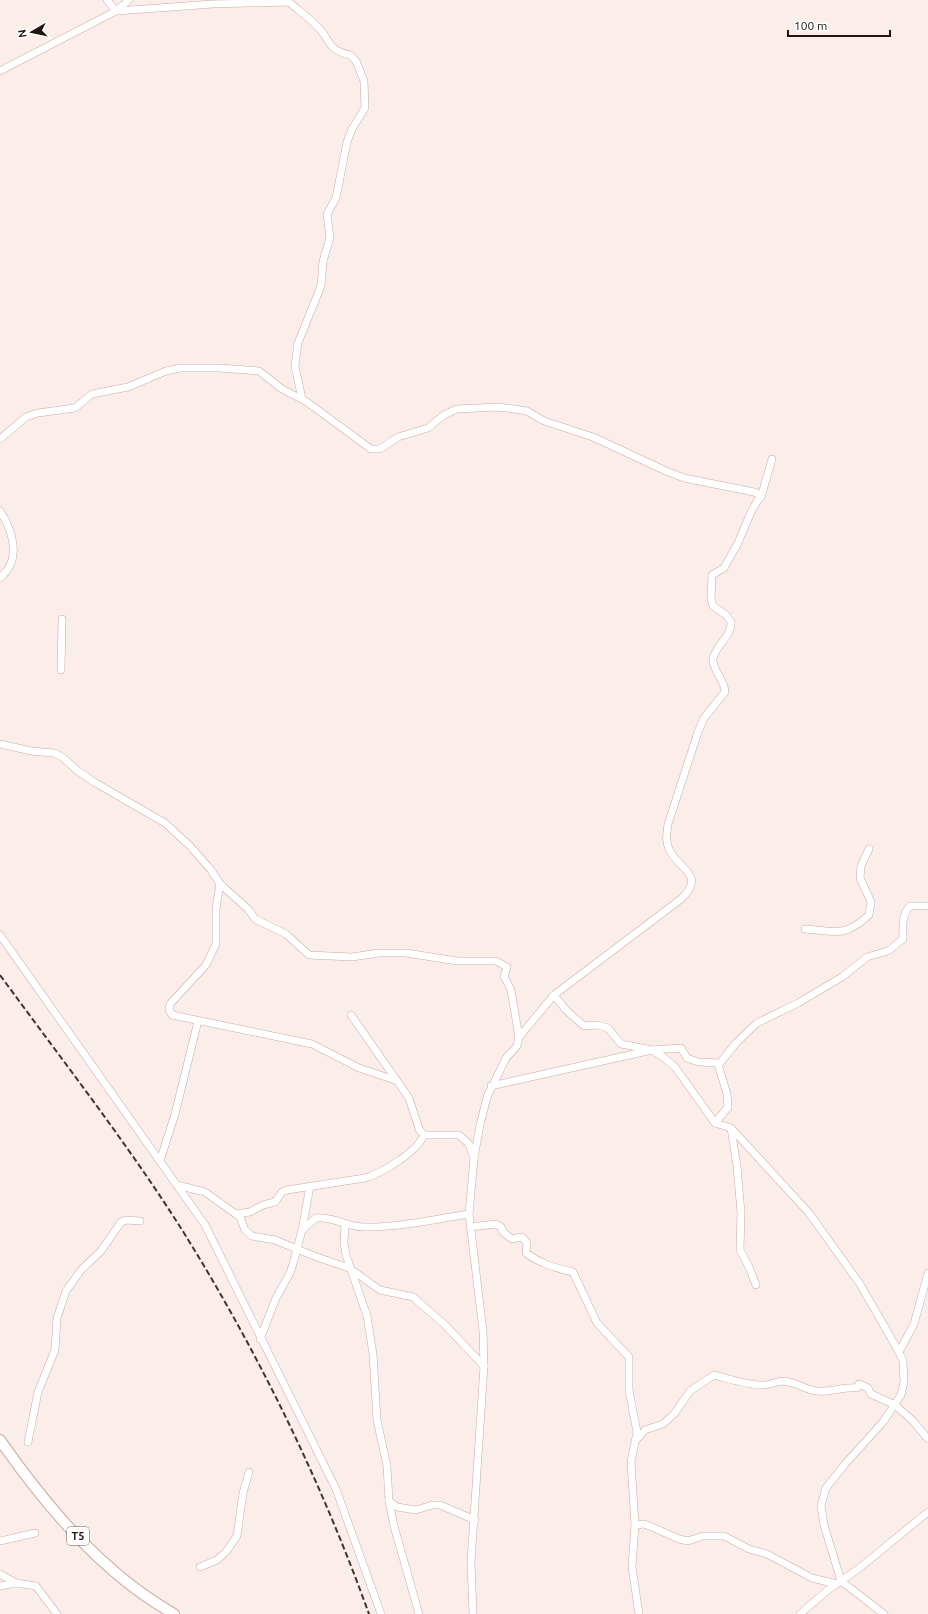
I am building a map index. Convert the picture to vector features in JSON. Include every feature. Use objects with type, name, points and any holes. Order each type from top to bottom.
[{"type":"highway","name":"T5","points":[[0,1440],[48,1504],[89,1548],[137,1590],[174,1614]]},
{"type":"street","points":[[107,0],[116,11]]},
{"type":"street","points":[[0,71],[116,11],[130,0]]},
{"type":"street","points":[[116,11],[213,4],[289,2],[318,27],[328,44],[336,52],[350,55],[360,70],[364,81],[366,108],[352,129],[347,142],[336,198],[328,214],[330,233],[323,261],[320,286],[303,326],[295,357],[296,378],[302,399]]},
{"type":"street","points":[[0,439],[26,417],[38,413],[75,408],[92,394],[128,387],[166,370],[180,368],[254,370],[263,373],[287,392],[302,399],[367,447],[374,450],[384,448],[398,437],[428,428],[444,415],[457,409],[497,408],[527,411],[544,420],[593,437],[684,478],[754,492],[760,494],[761,497]]},
{"type":"street","points":[[519,1037],[554,995],[681,900],[691,886],[691,876],[670,850],[666,840],[668,824],[698,732],[704,718],[725,692],[724,686],[713,661],[714,655],[729,631],[731,622],[726,615],[713,606],[711,598],[712,575],[724,568],[738,543],[751,512],[761,497],[772,459]]},
{"type":"street","points":[[0,511],[12,536],[14,550],[10,565],[0,578]]},
{"type":"street","points":[[61,670],[62,619]]},
{"type":"street","points":[[0,744],[31,751],[54,752],[94,782],[165,822],[190,846],[211,870],[220,884],[248,909],[256,919],[286,934],[308,955],[352,957],[392,953],[457,961],[496,961],[507,967],[504,976],[511,990],[519,1037],[517,1046],[506,1058],[491,1086],[480,1125],[474,1158],[469,1214],[483,1332],[484,1366],[481,1423],[477,1451],[471,1562],[472,1614]]},
{"type":"street","points":[[805,929],[845,932],[858,925],[869,916],[871,902],[860,878],[861,866],[869,849]]},
{"type":"street","points":[[220,884],[216,908],[216,944],[206,965],[170,1004],[169,1010],[172,1014],[312,1044],[359,1068],[395,1080]]},
{"type":"street","points":[[491,1086],[652,1050],[681,1048],[687,1058],[718,1064],[722,1062],[736,1043],[757,1023],[798,1003],[842,977],[867,957],[891,949],[903,939],[902,923],[907,909],[910,906],[928,906]]},
{"type":"street","points":[[0,935],[205,1225],[336,1489],[381,1614]]},
{"type":"street","points":[[554,995],[566,1010],[584,1026],[597,1025],[608,1028],[621,1044],[652,1050],[675,1067],[715,1122],[731,1128],[809,1213],[860,1284],[899,1352],[902,1361],[904,1382],[901,1395],[883,1422],[826,1488],[822,1499],[821,1512],[839,1582]]},
{"type":"street","points":[[351,1015],[409,1098],[419,1129],[424,1135],[460,1136],[469,1144],[474,1158]]},
{"type":"street","points":[[160,1161],[175,1114],[198,1020]]},
{"type":"street","points":[[715,1122],[728,1107],[727,1094],[718,1064]]},
{"type":"street","points":[[731,1128],[738,1166],[741,1214],[740,1250],[749,1266],[756,1285]]},
{"type":"street","points":[[236,1214],[250,1212],[263,1205],[275,1202],[284,1191],[365,1178],[375,1175],[410,1152],[421,1141],[424,1135]]},
{"type":"street","points":[[177,1185],[205,1192],[236,1214],[242,1220],[245,1230],[252,1236],[275,1240],[349,1268],[380,1290],[413,1297],[445,1325],[484,1366]]},
{"type":"street","points":[[260,1338],[276,1298],[290,1273],[302,1230],[310,1186]]},
{"type":"street","points":[[302,1230],[309,1222],[316,1218],[329,1218],[345,1225],[376,1227],[469,1214]]},
{"type":"street","points":[[28,1442],[38,1392],[55,1350],[57,1318],[66,1291],[73,1280],[101,1251],[121,1222],[126,1220],[140,1221]]},
{"type":"street","points":[[470,1227],[496,1224],[501,1227],[503,1232],[512,1239],[522,1237],[528,1243],[526,1253],[535,1260],[549,1266],[573,1272],[595,1320],[629,1357],[629,1390],[638,1432],[631,1462],[635,1525],[632,1567],[639,1614]]},
{"type":"street","points":[[345,1225],[344,1242],[349,1268],[367,1316],[373,1354],[377,1420],[387,1466],[389,1501],[394,1526],[419,1614]]},
{"type":"street","points":[[899,1352],[914,1324],[928,1273]]},
{"type":"street","points":[[637,1439],[645,1430],[663,1424],[675,1413],[690,1391],[714,1375],[754,1385],[765,1385],[783,1381],[816,1391],[826,1391],[845,1387],[857,1388],[859,1384],[868,1388],[871,1394],[895,1405],[913,1421],[928,1439]]},
{"type":"street","points":[[200,1567],[221,1556],[237,1536],[243,1493],[249,1472]]},
{"type":"street","points":[[389,1501],[397,1507],[416,1510],[432,1504],[440,1505],[474,1520]]},
{"type":"street","points":[[800,1614],[928,1512]]},
{"type":"street","points":[[635,1525],[648,1525],[679,1539],[688,1540],[703,1536],[724,1536],[749,1549],[767,1554],[812,1578],[839,1582],[884,1614]]},
{"type":"street","points":[[0,1541],[35,1533]]},
{"type":"street","points":[[0,1574],[16,1583]]},
{"type":"street","points":[[0,1586],[16,1583],[36,1586],[57,1614]]},
{"type":"railway","points":[[0,975],[140,1167],[163,1200],[212,1279],[287,1419],[330,1515],[369,1614]]}]
